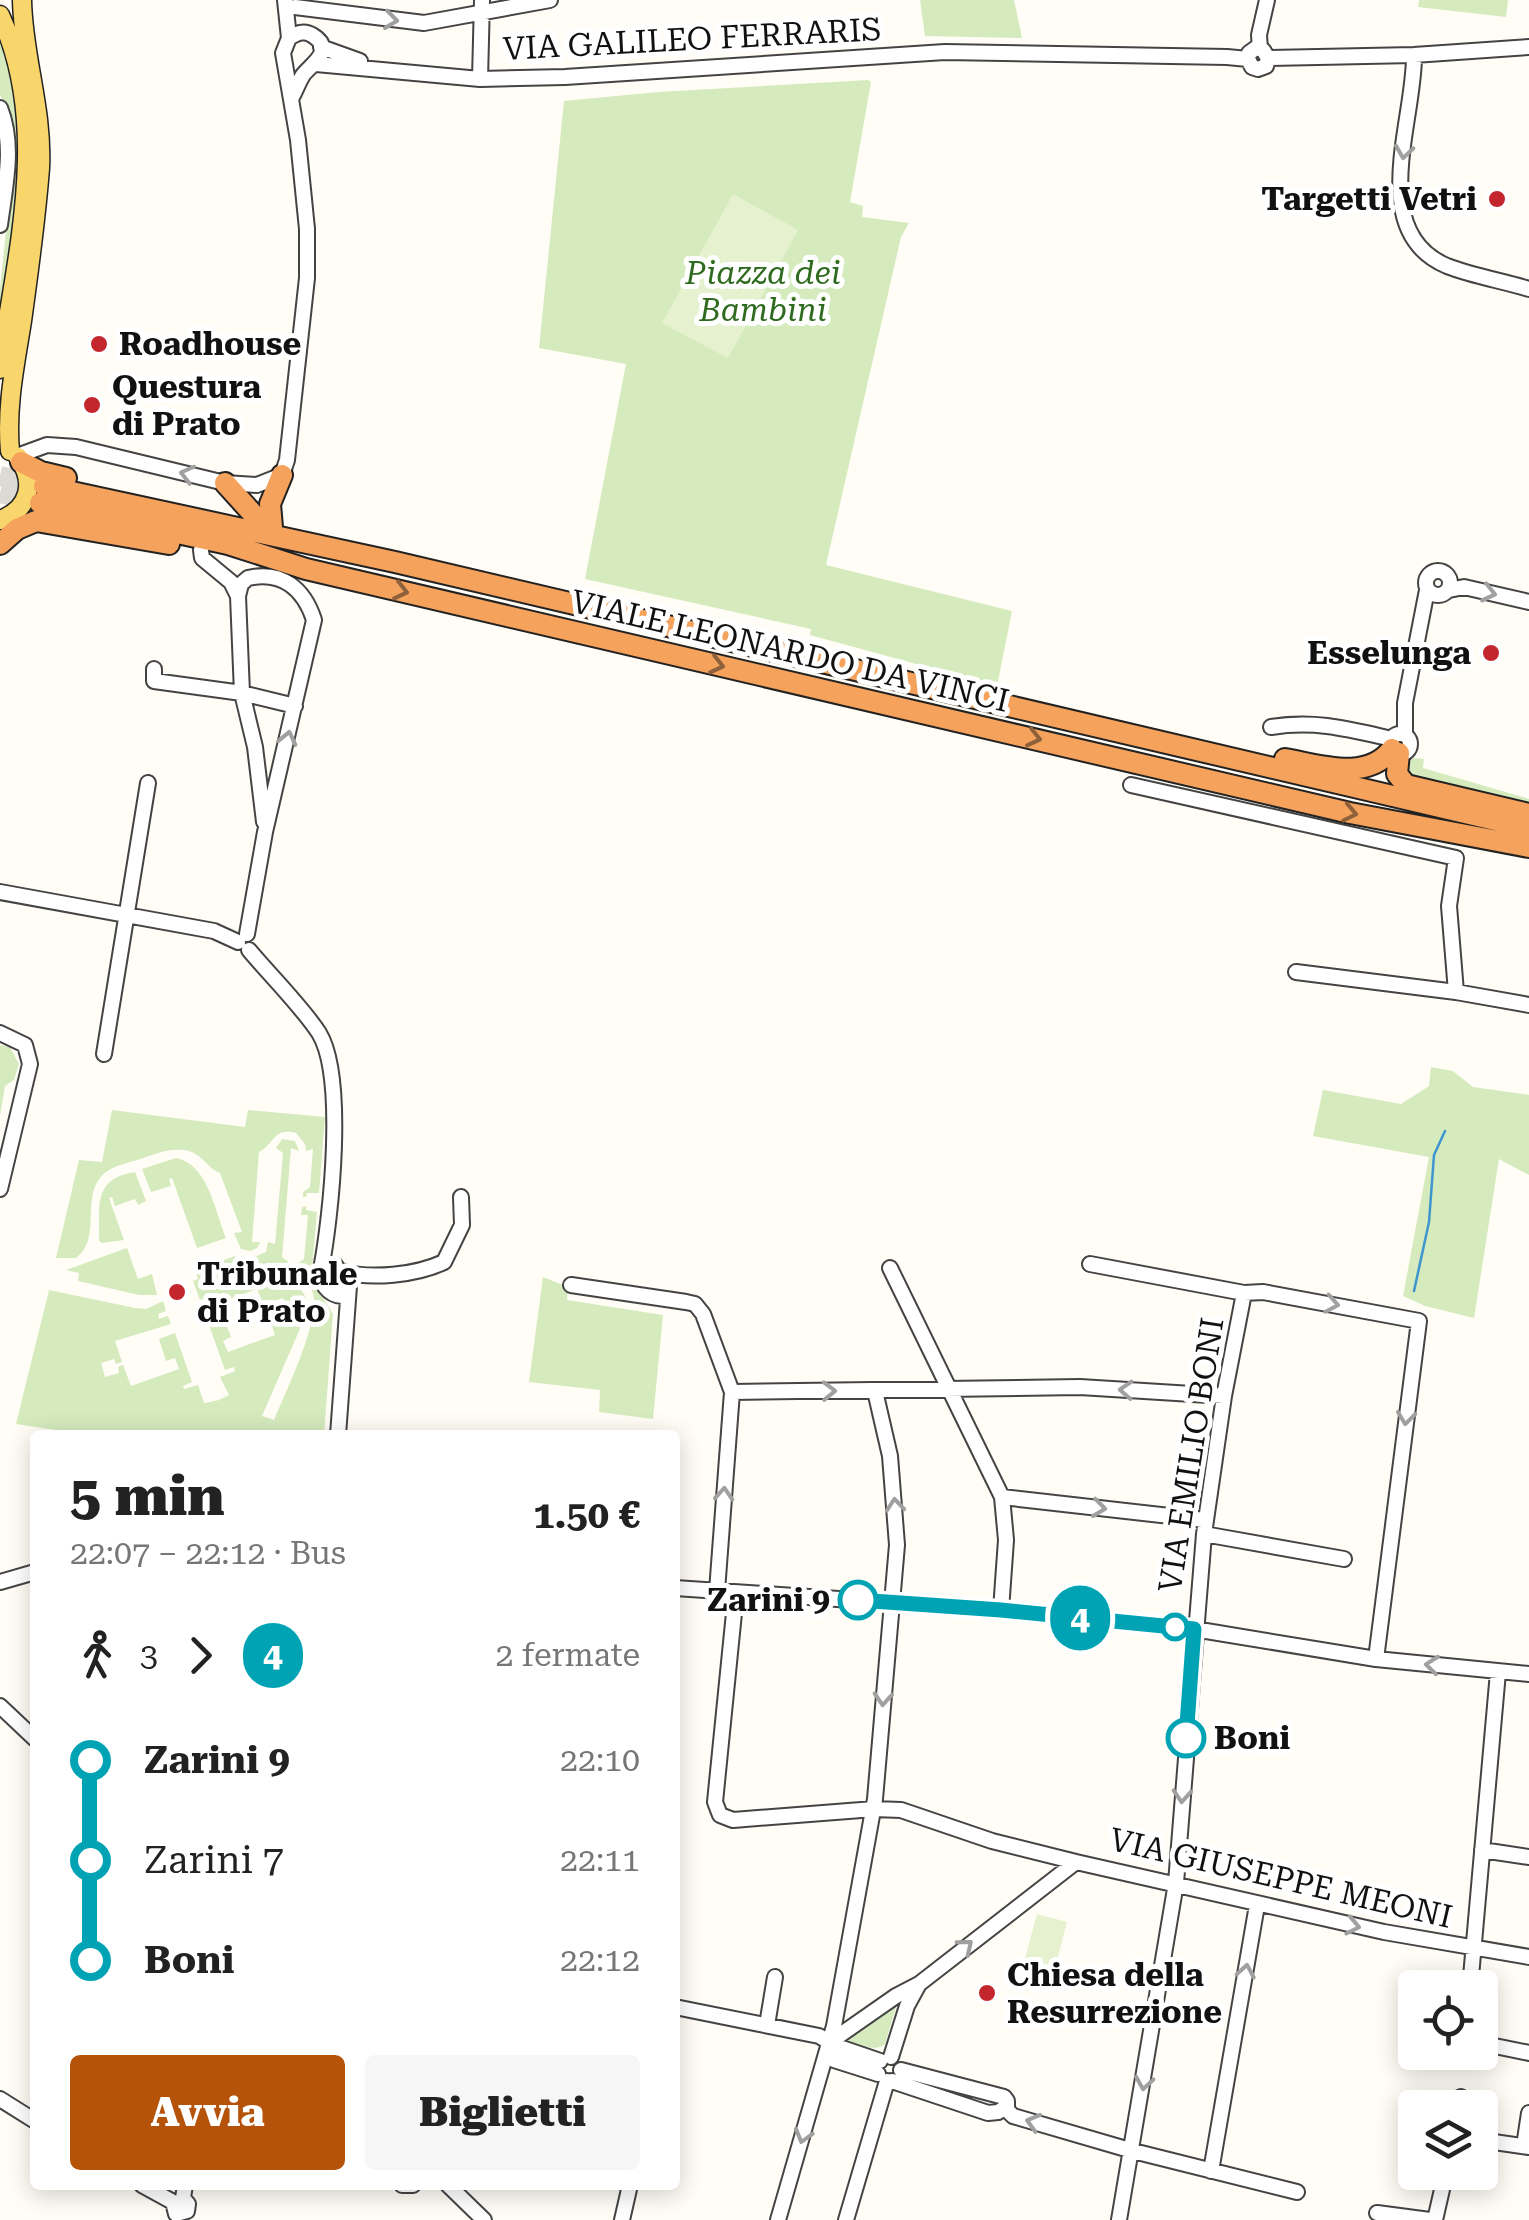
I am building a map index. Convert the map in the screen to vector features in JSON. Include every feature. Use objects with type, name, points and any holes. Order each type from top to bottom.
[{"type":"highway","points":[[12,454],[41,472],[274,530]]},
{"type":"highway","points":[[274,530],[270,504],[282,475]]},
{"type":"highway","points":[[225,483],[274,530]]},
{"type":"highway","name":"VIALE LEONARDO DA VINCI","points":[[1529,828],[274,530],[42,494],[306,569],[1331,809],[1529,848]]},
{"type":"highway","points":[[4,519],[53,524],[306,569]]},
{"type":"highway","points":[[0,544],[27,524],[53,524]]},
{"type":"highway","points":[[1218,756],[1283,758],[1352,769],[1380,762],[1398,739]]},
{"type":"highway","points":[[1398,739],[1397,774],[1406,785],[1529,817]]},
{"type":"highway","points":[[1469,814],[1529,817]]},
{"type":"highway","points":[[1427,827],[1529,858]]},
{"type":"main road","points":[[4,519],[29,491],[28,478],[12,454],[8,416],[40,164],[39,112],[22,0]]},
{"type":"main road","points":[[0,16],[17,60],[25,100],[27,146],[22,227],[0,370]]},
{"type":"street","points":[[12,454],[47,444],[76,447],[225,483],[256,485],[282,475],[287,460],[307,278],[307,230],[283,53],[296,35],[291,2],[414,22],[482,6],[550,0]]},
{"type":"street","points":[[1267,0],[1259,36],[1264,54],[1414,55],[1529,47]]},
{"type":"street","points":[[480,78],[482,6]]},
{"type":"street","points":[[296,35],[314,37],[321,48],[379,67]]},
{"type":"street","points":[[292,98],[321,48]]},
{"type":"street","name":"VIA GALILEO FERRARIS","points":[[379,67],[480,78],[564,77],[958,52],[1248,59],[1252,50],[1264,54]]},
{"type":"street","points":[[1414,55],[1400,190],[1406,225],[1430,255],[1447,266],[1529,288]]},
{"type":"street","points":[[287,63],[296,70],[379,67]]},
{"type":"street","points":[[0,108],[8,136],[8,162],[0,225]]},
{"type":"street","points":[[201,550],[202,558],[231,582],[238,596]]},
{"type":"street","points":[[245,942],[265,832],[314,620],[296,586],[275,576],[248,578],[241,584],[238,596],[242,693],[255,748],[265,832]]},
{"type":"street","points":[[1271,726],[1325,724],[1398,739],[1424,616],[1437,592],[1464,587],[1529,602]]},
{"type":"street","points":[[154,669],[154,680],[242,693],[295,706]]},
{"type":"street","points":[[104,1054],[148,782]]},
{"type":"street","points":[[1132,786],[1456,858],[1449,906],[1456,992]]},
{"type":"street","points":[[0,892],[214,931],[245,942],[318,1030],[326,1052],[335,1108],[326,1230],[332,1268],[349,1289],[338,1430]]},
{"type":"street","points":[[1296,972],[1529,1005]]},
{"type":"street","points":[[0,1033],[25,1046],[30,1064],[0,1190]]},
{"type":"street","points":[[332,1268],[370,1274],[413,1272],[444,1262],[462,1225],[462,1198]]},
{"type":"street","points":[[1090,1264],[1244,1294],[1262,1292],[1419,1321],[1376,1658]]},
{"type":"street","points":[[332,1268],[321,1280],[347,1326]]},
{"type":"street","points":[[890,1268],[1002,1496],[1006,1579],[1001,1610]]},
{"type":"street","points":[[330,1293],[342,1296],[370,1274]]},
{"type":"street","points":[[571,1286],[695,1304],[703,1314],[732,1392],[717,1591]]},
{"type":"street","name":"VIA EMILIO BONI","points":[[1120,2220],[1176,1883],[1204,1527],[1244,1294]]},
{"type":"street","points":[[732,1392],[1080,1387],[1224,1396]]},
{"type":"street","points":[[778,2220],[829,2047],[874,1809],[897,1546],[890,1456],[875,1390]]},
{"type":"street","points":[[1002,1496],[1204,1527],[1344,1559]]},
{"type":"street","points":[[0,1582],[30,1573]]},
{"type":"street","points":[[680,1588],[1001,1610],[1194,1629],[1376,1658],[1529,1674]]},
{"type":"street","name":"VIA GIUSEPPE MEONI","points":[[736,1593],[715,1802],[720,1816],[733,1820],[901,1810],[1069,1866],[1176,1883],[1191,1891],[1258,1906],[1529,1957]]},
{"type":"street","points":[[1471,1970],[1498,1672]]},
{"type":"street","points":[[0,1706],[30,1735]]},
{"type":"street","points":[[1482,1850],[1529,1856]]},
{"type":"street","points":[[829,2047],[896,1996],[920,1984],[1069,1866]]},
{"type":"street","points":[[1211,2171],[1258,1906]]},
{"type":"street","points":[[766,2025],[775,1977]]},
{"type":"street","points":[[846,2220],[907,2006],[920,1984]]},
{"type":"street","points":[[680,2008],[819,2036],[829,2047],[888,2071],[1004,2097],[1013,2116],[1132,2151],[1297,2192]]},
{"type":"street","points":[[1498,2047],[1529,2053]]},
{"type":"street","points":[[0,2099],[30,2118]]},
{"type":"street","points":[[1498,2143],[1527,2147],[1529,2113]]},
{"type":"street","points":[[151,2190],[182,2207]]},
{"type":"street","points":[[453,2190],[484,2220]]},
{"type":"street","points":[[622,2220],[629,2190]]},
{"type":"street","points":[[1378,2213],[1433,2220],[1441,2190]]},
{"type":"green space","points":[[920,0],[1014,0],[1022,38],[925,36]]},
{"type":"green space","points":[[1419,0],[1508,0],[1506,17],[1418,7]]},
{"type":"green space","points":[[0,28],[19,105],[17,208],[0,337],[0,288],[15,144],[13,119],[0,95]]},
{"type":"green space","name":"Piazza dei Bambini","points":[[871,82],[850,202],[863,206],[862,217],[909,223],[901,237],[826,565],[1012,611],[997,686],[810,635],[811,629],[585,579],[626,364],[539,348],[564,101]]},
{"type":"green space","name":"Piazza dei Bambini","points":[[733,194],[798,230],[728,358],[662,323]]},
{"type":"green space","points":[[1414,758],[1424,759],[1423,768],[1529,799],[1529,809],[1408,781],[1405,763]]},
{"type":"green space","points":[[0,1045],[10,1047],[19,1064],[14,1080],[5,1086],[0,1116]]},
{"type":"green space","points":[[1431,1067],[1453,1071],[1473,1087],[1529,1095],[1529,1175],[1499,1159],[1474,1318],[1425,1306],[1403,1296],[1429,1157],[1313,1136],[1323,1090],[1401,1104],[1429,1086]]},
{"type":"green space","points":[[112,1110],[245,1127],[248,1110],[325,1117],[319,1193],[303,1197],[310,1187],[313,1149],[306,1151],[296,1133],[278,1135],[259,1152],[252,1242],[260,1242],[251,1251],[241,1249],[234,1233],[242,1232],[220,1173],[194,1153],[165,1151],[106,1172],[93,1192],[89,1239],[84,1249],[76,1258],[56,1258],[79,1160],[102,1162]]},
{"type":"green space","points":[[282,1139],[295,1141],[299,1151],[291,1148],[282,1257],[289,1262],[265,1267],[247,1260],[266,1252],[268,1242],[275,1244],[283,1153],[276,1148]]},
{"type":"green space","points":[[176,1158],[196,1169],[203,1179],[226,1238],[197,1248],[172,1178],[171,1186],[151,1192],[142,1169]]},
{"type":"green space","points":[[135,1172],[146,1201],[138,1205],[135,1199],[115,1206],[109,1198],[124,1240],[102,1243],[101,1196],[111,1181]]},
{"type":"green space","points":[[302,1207],[317,1212],[311,1279],[333,1314],[324,1430],[56,1430],[16,1424],[49,1290],[135,1308],[146,1309],[163,1301],[166,1311],[158,1314],[159,1319],[168,1316],[171,1324],[115,1341],[122,1362],[116,1364],[114,1359],[101,1363],[105,1377],[119,1373],[118,1367],[123,1365],[131,1386],[179,1369],[175,1358],[166,1361],[159,1339],[175,1333],[192,1382],[184,1389],[198,1385],[204,1403],[229,1395],[220,1377],[235,1371],[234,1367],[225,1370],[208,1322],[223,1316],[231,1337],[223,1341],[228,1352],[275,1335],[268,1314],[289,1311],[283,1298],[270,1302],[272,1308],[266,1310],[257,1289],[204,1311],[201,1304],[209,1300],[200,1300],[193,1281],[198,1279],[195,1270],[235,1256],[254,1272],[291,1283],[306,1299],[306,1315],[262,1416],[274,1420],[301,1355],[314,1303],[310,1287],[288,1271],[304,1259],[308,1215],[301,1215]]},
{"type":"green space","points":[[127,1248],[138,1279],[152,1274],[157,1295],[139,1295],[78,1281],[79,1273],[66,1270]]},
{"type":"green space","points":[[543,1277],[568,1287],[567,1300],[663,1315],[653,1419],[599,1412],[600,1390],[529,1382]]},
{"type":"green space","points":[[1037,1914],[1067,1922],[1052,1980],[1021,1973]]},
{"type":"green space","points":[[896,2007],[881,2047],[846,2040]]},
{"type":"waterway","points":[[1414,1291],[1429,1222],[1434,1155],[1445,1131]]},
{"type":"tunnel","points":[[0,476],[42,486]]},
{"type":"tunnel","points":[[0,493],[40,503]]},
{"type":"bus line","name":"4","points":[[858,1600],[1194,1629],[1186,1738]]},
{"type":"place","name":"Targetti Vetri","points":[[1497,199]]},
{"type":"place","name":"Roadhouse","points":[[99,344]]},
{"type":"place","name":"Questura di Prato","points":[[92,405]]},
{"type":"place","name":"Esselunga","points":[[1491,653]]},
{"type":"place","name":"Tribunale di Prato","points":[[177,1292]]},
{"type":"place","name":"Zarini 9","points":[[858,1600]]},
{"type":"place","name":"Boni","points":[[1186,1738]]},
{"type":"place","name":"Chiesa della Resurrezione","points":[[987,1993]]}]
